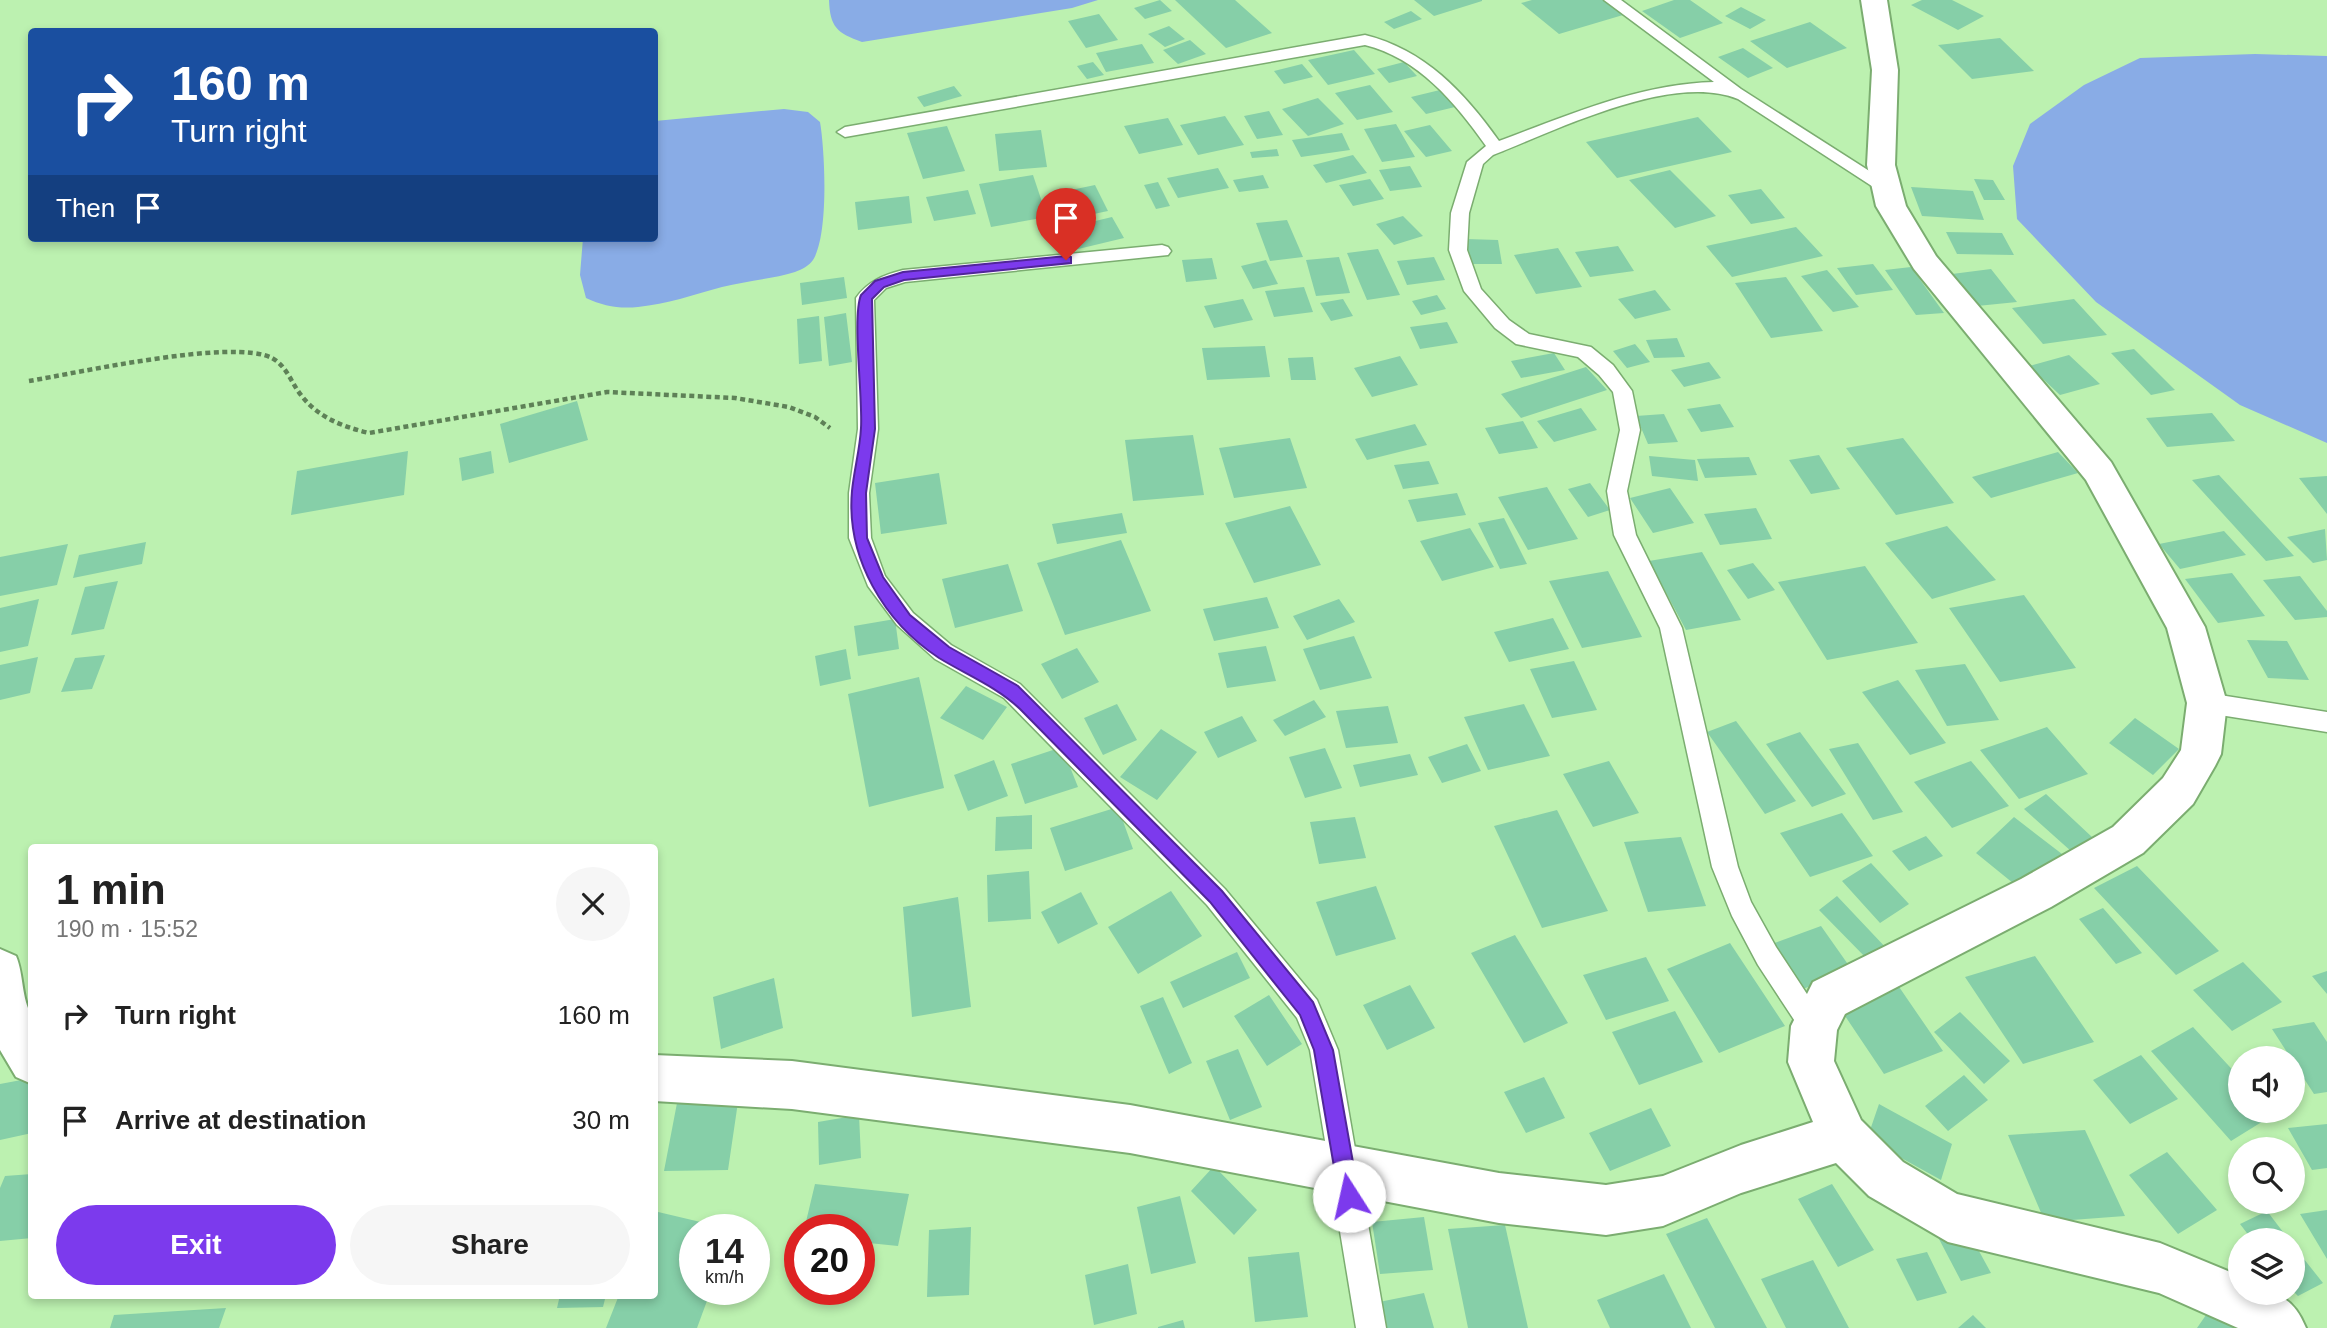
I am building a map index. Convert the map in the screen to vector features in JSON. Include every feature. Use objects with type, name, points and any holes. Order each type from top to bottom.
[{"type":"street","points":[[1874,0],[1885,70],[1881,166],[1891,206],[1925,262],[2099,471],[2186,627],[2207,703],[2201,754],[2178,791],[2128,840],[2036,893],[1829,998],[1814,1026],[1811,1062],[1844,1137],[1886,1179],[1948,1217],[2160,1268],[2251,1306],[2280,1328]]},
{"type":"street","points":[[0,971],[4,1013],[28,1054]]},
{"type":"street","points":[[658,1078],[792,1085],[1090,1124],[1499,1198],[1606,1210],[1663,1201],[1741,1169],[1844,1137]]},
{"type":"lane","points":[[1611,0],[1744,96],[1887,188]]},
{"type":"lane","points":[[845,132],[1366,40],[1398,49],[1428,72],[1466,110],[1496,148]]},
{"type":"lane","points":[[1744,96],[1721,87],[1690,88],[1642,97],[1496,148],[1475,162],[1460,213],[1458,250],[1473,291],[1502,324],[1523,339],[1584,352],[1606,370],[1622,391],[1630,430],[1617,491],[1625,535],[1671,628],[1725,867],[1741,908],[1767,956],[1814,1026]]},
{"type":"lane","points":[[1162,251],[903,276],[880,284],[865,298],[868,429],[859,493],[860,538],[876,580],[905,619],[943,652],[1012,691],[1037,715],[1216,897],[1307,1009],[1324,1050],[1371,1328]]},
{"type":"lane","points":[[2207,703],[2327,722]]},
{"type":"path","points":[[29,381],[220,352],[267,355],[288,368],[297,391],[314,412],[344,428],[369,433],[607,392],[735,398],[789,407],[815,417],[835,431],[863,463]]},
{"type":"water","points":[[829,0],[1098,0],[1072,8],[862,42],[841,32],[833,23]]},
{"type":"water","points":[[2255,54],[2327,56],[2327,443],[2240,405],[2096,302],[2017,219],[2013,166],[2030,124],[2084,85],[2140,58]]},
{"type":"water","points":[[784,109],[808,112],[820,122],[824,213],[818,248],[810,264],[786,274],[649,306],[618,307],[586,298],[580,275],[583,242],[658,242],[658,121]]},
{"type":"building","points":[[1160,0],[1172,11],[1145,19],[1134,8]]},
{"type":"building","points":[[1175,0],[1235,0],[1272,33],[1226,48]]},
{"type":"building","points":[[1414,0],[1482,0],[1482,1],[1434,16]]},
{"type":"building","points":[[1532,0],[1604,0],[1623,15],[1559,34],[1521,3]]},
{"type":"building","points":[[1674,0],[1690,0],[1723,23],[1680,38],[1642,11]]},
{"type":"building","points":[[1922,0],[1952,0],[1984,16],[1958,30],[1911,5]]},
{"type":"building","points":[[1741,7],[1766,20],[1750,29],[1725,16]]},
{"type":"building","points":[[1411,11],[1422,19],[1394,29],[1384,22]]},
{"type":"building","points":[[1099,14],[1118,40],[1086,48],[1068,21]]},
{"type":"building","points":[[1810,22],[1847,48],[1787,68],[1750,41]]},
{"type":"building","points":[[1169,26],[1185,39],[1165,47],[1148,34]]},
{"type":"building","points":[[2000,38],[2034,71],[1972,79],[1938,45]]},
{"type":"building","points":[[1190,40],[1206,54],[1178,64],[1163,50]]},
{"type":"building","points":[[1142,44],[1154,63],[1106,72],[1096,53]]},
{"type":"building","points":[[1743,48],[1773,68],[1748,78],[1718,57]]},
{"type":"building","points":[[1354,50],[1375,74],[1328,85],[1308,60]]},
{"type":"building","points":[[1093,62],[1104,75],[1087,79],[1077,66]]},
{"type":"building","points":[[1404,62],[1417,76],[1389,83],[1377,69]]},
{"type":"building","points":[[1302,64],[1313,77],[1284,84],[1274,71]]},
{"type":"building","points":[[1370,85],[1393,112],[1357,120],[1335,93]]},
{"type":"building","points":[[954,86],[962,96],[924,107],[917,97]]},
{"type":"building","points":[[1440,90],[1455,107],[1426,114],[1411,97]]},
{"type":"building","points":[[1318,98],[1344,124],[1308,136],[1282,109]]},
{"type":"building","points":[[1269,111],[1283,135],[1257,139],[1244,116]]},
{"type":"building","points":[[1225,116],[1244,145],[1198,155],[1180,125]]},
{"type":"building","points":[[1698,117],[1732,152],[1617,178],[1586,142]]},
{"type":"building","points":[[1168,118],[1183,145],[1139,154],[1124,126]]},
{"type":"building","points":[[1396,124],[1415,157],[1382,162],[1364,129]]},
{"type":"building","points":[[1430,125],[1452,151],[1426,157],[1404,131]]},
{"type":"building","points":[[947,126],[965,171],[923,179],[907,133]]},
{"type":"building","points":[[1041,130],[1047,167],[999,171],[995,134]]},
{"type":"building","points":[[1342,133],[1350,150],[1301,157],[1292,140]]},
{"type":"building","points":[[1277,149],[1279,156],[1252,158],[1250,152]]},
{"type":"building","points":[[1353,155],[1367,173],[1326,183],[1313,165]]},
{"type":"building","points":[[1410,166],[1422,187],[1390,191],[1379,170]]},
{"type":"building","points":[[1218,168],[1229,188],[1178,198],[1167,178]]},
{"type":"building","points":[[1670,170],[1716,216],[1675,228],[1629,180]]},
{"type":"building","points":[[1033,175],[1047,217],[991,227],[979,184]]},
{"type":"building","points":[[1263,175],[1269,188],[1239,192],[1233,180]]},
{"type":"building","points":[[1370,179],[1384,199],[1353,206],[1339,185]]},
{"type":"building","points":[[1974,179],[1993,180],[2005,200],[1984,200]]},
{"type":"building","points":[[1158,182],[1170,206],[1156,209],[1144,185]]},
{"type":"building","points":[[1095,185],[1108,211],[1065,220],[1052,194]]},
{"type":"building","points":[[1911,187],[1973,191],[1984,220],[1922,216]]},
{"type":"building","points":[[1761,189],[1785,218],[1751,224],[1728,195]]},
{"type":"building","points":[[968,190],[976,214],[934,221],[926,197]]},
{"type":"building","points":[[909,196],[912,223],[858,230],[855,202]]},
{"type":"building","points":[[1403,216],[1423,236],[1394,245],[1376,224]]},
{"type":"building","points":[[1112,217],[1124,238],[1074,250],[1062,229]]},
{"type":"building","points":[[1287,220],[1303,257],[1270,261],[1256,223]]},
{"type":"building","points":[[1796,227],[1823,256],[1732,277],[1706,246]]},
{"type":"building","points":[[1946,232],[2002,233],[2014,255],[1957,254]]},
{"type":"building","points":[[1466,239],[1498,240],[1502,264],[1471,264]]},
{"type":"building","points":[[1618,246],[1634,271],[1590,277],[1575,252]]},
{"type":"building","points":[[1558,248],[1582,287],[1536,294],[1514,255]]},
{"type":"building","points":[[1378,249],[1400,295],[1367,300],[1347,253]]},
{"type":"building","points":[[1339,257],[1350,293],[1316,296],[1306,260]]},
{"type":"building","points":[[1434,257],[1445,280],[1407,285],[1397,261]]},
{"type":"building","points":[[1212,258],[1217,279],[1186,282],[1182,260]]},
{"type":"building","points":[[1266,260],[1278,284],[1253,289],[1241,266]]},
{"type":"building","points":[[1873,264],[1893,290],[1856,295],[1837,268]]},
{"type":"building","points":[[1911,267],[1944,313],[1916,315],[1885,270]]},
{"type":"building","points":[[1991,269],[2017,302],[1977,306],[1952,274]]},
{"type":"building","points":[[1827,270],[1859,307],[1833,312],[1801,276]]},
{"type":"building","points":[[844,277],[847,298],[802,305],[800,283]]},
{"type":"building","points":[[1786,277],[1823,331],[1771,338],[1735,283]]},
{"type":"building","points":[[1304,287],[1313,312],[1274,317],[1265,291]]},
{"type":"building","points":[[1655,290],[1671,310],[1635,319],[1618,299]]},
{"type":"building","points":[[1437,295],[1446,309],[1421,315],[1412,301]]},
{"type":"building","points":[[1243,299],[1253,320],[1214,328],[1204,306]]},
{"type":"building","points":[[1343,299],[1353,316],[1331,321],[1320,303]]},
{"type":"building","points":[[2074,299],[2107,335],[2043,344],[2012,308]]},
{"type":"building","points":[[846,313],[852,362],[829,366],[824,317]]},
{"type":"building","points":[[819,316],[822,361],[799,364],[797,319]]},
{"type":"building","points":[[1447,322],[1458,343],[1420,349],[1410,327]]},
{"type":"building","points":[[1677,338],[1685,357],[1654,358],[1646,340]]},
{"type":"building","points":[[1635,344],[1650,362],[1627,368],[1613,351]]},
{"type":"building","points":[[1265,346],[1270,377],[1207,380],[1202,348]]},
{"type":"building","points":[[2134,349],[2175,390],[2151,395],[2111,353]]},
{"type":"building","points":[[1554,353],[1565,370],[1521,378],[1511,361]]},
{"type":"building","points":[[2069,355],[2100,384],[2060,395],[2029,366]]},
{"type":"building","points":[[1400,356],[1418,385],[1372,397],[1354,368]]},
{"type":"building","points":[[1313,357],[1316,380],[1291,380],[1288,358]]},
{"type":"building","points":[[1709,362],[1721,378],[1684,387],[1671,370]]},
{"type":"building","points":[[1586,367],[1607,390],[1521,418],[1501,394]]},
{"type":"building","points":[[577,401],[588,440],[509,463],[500,424]]},
{"type":"building","points":[[1720,404],[1734,427],[1701,432],[1687,409]]},
{"type":"building","points":[[1581,408],[1597,430],[1554,442],[1537,421]]},
{"type":"building","points":[[2212,413],[2235,441],[2167,447],[2146,418]]},
{"type":"building","points":[[1664,414],[1678,442],[1648,444],[1636,416]]},
{"type":"building","points":[[1523,421],[1538,448],[1499,454],[1485,428]]},
{"type":"building","points":[[1415,424],[1427,445],[1367,460],[1355,439]]},
{"type":"building","points":[[1193,435],[1204,495],[1133,501],[1125,440]]},
{"type":"building","points":[[1290,438],[1307,488],[1234,498],[1219,448]]},
{"type":"building","points":[[1903,438],[1954,503],[1896,515],[1846,448]]},
{"type":"building","points":[[408,451],[404,495],[291,515],[297,471]]},
{"type":"building","points":[[491,451],[494,473],[462,481],[459,458]]},
{"type":"building","points":[[2058,452],[2078,473],[1991,498],[1972,477]]},
{"type":"building","points":[[1819,455],[1840,489],[1811,494],[1789,460]]},
{"type":"building","points":[[1649,456],[1695,460],[1698,481],[1652,476]]},
{"type":"building","points":[[1749,457],[1757,475],[1705,478],[1697,459]]},
{"type":"building","points":[[1429,461],[1439,484],[1403,489],[1394,465]]},
{"type":"building","points":[[939,473],[947,524],[881,534],[875,483]]},
{"type":"building","points":[[2219,475],[2294,556],[2266,561],[2192,480]]},
{"type":"building","points":[[2327,476],[2327,514],[2299,478]]},
{"type":"building","points":[[1590,483],[1610,510],[1588,517],[1568,489]]},
{"type":"building","points":[[1547,487],[1578,539],[1528,550],[1498,497]]},
{"type":"building","points":[[1670,488],[1694,523],[1653,533],[1630,498]]},
{"type":"building","points":[[1457,493],[1466,515],[1417,522],[1408,500]]},
{"type":"building","points":[[1290,506],[1321,565],[1254,583],[1225,523]]},
{"type":"building","points":[[1756,508],[1772,539],[1720,545],[1704,514]]},
{"type":"building","points":[[1122,513],[1127,533],[1057,544],[1052,524]]},
{"type":"building","points":[[1504,518],[1527,564],[1500,569],[1478,523]]},
{"type":"building","points":[[1947,526],[1996,580],[1932,599],[1885,543]]},
{"type":"building","points":[[1470,528],[1494,567],[1442,581],[1420,541]]},
{"type":"building","points":[[2325,529],[2327,560],[2313,563],[2287,537]]},
{"type":"building","points":[[2224,531],[2246,555],[2180,569],[2159,544]]},
{"type":"building","points":[[1121,540],[1151,611],[1065,635],[1037,563]]},
{"type":"building","points":[[146,542],[142,564],[73,578],[79,555]]},
{"type":"building","points":[[68,544],[57,585],[0,596],[0,557]]},
{"type":"building","points":[[1702,552],[1741,620],[1686,630],[1649,561]]},
{"type":"building","points":[[1753,563],[1775,590],[1748,599],[1727,570]]},
{"type":"building","points":[[1008,564],[1023,611],[955,628],[942,579]]},
{"type":"building","points":[[1865,566],[1918,643],[1827,660],[1778,582]]},
{"type":"building","points":[[1608,571],[1642,637],[1582,648],[1549,581]]},
{"type":"building","points":[[2232,573],[2265,616],[2218,623],[2185,579]]},
{"type":"building","points":[[2300,576],[2327,611],[2327,617],[2295,620],[2263,580]]},
{"type":"building","points":[[118,581],[104,629],[71,635],[85,587]]},
{"type":"building","points":[[2024,595],[2076,668],[2000,682],[1949,608]]},
{"type":"building","points":[[1267,597],[1279,628],[1214,641],[1203,609]]},
{"type":"building","points":[[39,599],[28,646],[0,652],[0,608]]},
{"type":"building","points":[[1339,599],[1355,622],[1307,640],[1293,616]]},
{"type":"building","points":[[1553,618],[1569,649],[1509,662],[1494,632]]},
{"type":"building","points":[[895,619],[899,649],[858,656],[854,626]]},
{"type":"building","points":[[1354,636],[1372,678],[1320,690],[1303,649]]},
{"type":"building","points":[[2247,640],[2287,641],[2309,680],[2268,678]]},
{"type":"building","points":[[1266,646],[1276,681],[1227,688],[1218,653]]},
{"type":"building","points":[[1077,648],[1099,682],[1062,699],[1041,664]]},
{"type":"building","points":[[846,649],[851,679],[820,686],[815,656]]},
{"type":"building","points":[[105,655],[92,689],[61,692],[75,658]]},
{"type":"building","points":[[38,657],[30,693],[0,700],[0,665]]},
{"type":"building","points":[[1574,661],[1597,710],[1552,718],[1530,669]]},
{"type":"building","points":[[1965,664],[1999,720],[1947,726],[1915,670]]},
{"type":"building","points":[[919,677],[944,788],[869,807],[848,694]]},
{"type":"building","points":[[1898,680],[1946,743],[1910,755],[1862,692]]},
{"type":"building","points":[[966,686],[1007,707],[983,740],[940,718]]},
{"type":"building","points":[[1314,700],[1326,717],[1285,736],[1273,720]]},
{"type":"building","points":[[1117,704],[1137,740],[1103,755],[1084,718]]},
{"type":"building","points":[[1524,704],[1550,756],[1488,770],[1464,717]]},
{"type":"building","points":[[1388,706],[1398,743],[1346,748],[1336,711]]},
{"type":"building","points":[[1242,716],[1257,741],[1218,758],[1204,732]]},
{"type":"building","points":[[2135,718],[2179,749],[2153,775],[2109,743]]},
{"type":"building","points":[[1736,721],[1796,801],[1765,814],[1707,732]]},
{"type":"building","points":[[2047,727],[2088,774],[2019,799],[1980,750]]},
{"type":"building","points":[[1161,729],[1197,752],[1157,800],[1120,777]]},
{"type":"building","points":[[1800,732],[1846,794],[1812,807],[1766,744]]},
{"type":"building","points":[[1858,743],[1903,812],[1873,820],[1829,749]]},
{"type":"building","points":[[1467,744],[1481,771],[1442,783],[1428,757]]},
{"type":"building","points":[[1062,747],[1078,787],[1025,804],[1011,764]]},
{"type":"building","points":[[1325,748],[1342,788],[1305,798],[1289,757]]},
{"type":"building","points":[[1410,754],[1418,775],[1360,787],[1353,765]]},
{"type":"building","points":[[994,760],[1008,796],[968,811],[954,775]]},
{"type":"building","points":[[1609,761],[1639,813],[1593,827],[1563,774]]},
{"type":"building","points":[[1971,761],[2009,806],[1952,828],[1914,782]]},
{"type":"building","points":[[2046,794],[2092,837],[2072,852],[2024,809]]},
{"type":"building","points":[[1118,807],[1133,849],[1065,871],[1050,828]]},
{"type":"building","points":[[1557,810],[1608,911],[1542,928],[1494,826]]},
{"type":"building","points":[[1842,813],[1873,856],[1810,877],[1780,833]]},
{"type":"building","points":[[1032,815],[1032,849],[995,851],[996,817]]},
{"type":"building","points":[[1355,817],[1366,858],[1319,864],[1310,822]]},
{"type":"building","points":[[2014,817],[2062,854],[2024,892],[1976,853]]},
{"type":"building","points":[[1926,836],[1943,856],[1909,871],[1892,851]]},
{"type":"building","points":[[1681,837],[1706,906],[1648,912],[1624,842]]},
{"type":"building","points":[[1871,863],[1909,904],[1880,923],[1842,881]]},
{"type":"building","points":[[2137,866],[2219,951],[2176,975],[2094,888]]},
{"type":"building","points":[[1029,871],[1031,919],[988,922],[987,875]]},
{"type":"building","points":[[1376,886],[1396,939],[1336,956],[1316,902]]},
{"type":"building","points":[[1171,891],[1202,936],[1138,974],[1108,927]]},
{"type":"building","points":[[1081,892],[1098,924],[1058,944],[1041,912]]},
{"type":"building","points":[[1837,896],[1888,950],[1870,962],[1819,910]]},
{"type":"building","points":[[958,897],[971,1007],[912,1017],[903,907]]},
{"type":"building","points":[[2103,908],[2142,953],[2116,964],[2079,919]]},
{"type":"building","points":[[1821,926],[1852,970],[1803,989],[1772,944]]},
{"type":"building","points":[[1515,935],[1568,1023],[1524,1043],[1471,953]]},
{"type":"building","points":[[1730,943],[1785,1026],[1719,1053],[1667,969]]},
{"type":"building","points":[[1237,952],[1250,978],[1183,1008],[1170,982]]},
{"type":"building","points":[[2035,956],[2094,1042],[2023,1064],[1965,977]]},
{"type":"building","points":[[1646,957],[1669,1001],[1606,1020],[1583,975]]},
{"type":"building","points":[[2243,962],[2282,1002],[2232,1031],[2193,990]]},
{"type":"building","points":[[2327,971],[2327,994],[2312,976]]},
{"type":"building","points":[[774,978],[783,1028],[721,1049],[713,997]]},
{"type":"building","points":[[1895,981],[1943,1051],[1884,1074],[1837,1004]]},
{"type":"building","points":[[1410,985],[1435,1028],[1387,1050],[1363,1005]]},
{"type":"building","points":[[1269,995],[1302,1044],[1267,1066],[1234,1016]]},
{"type":"building","points":[[1163,997],[1192,1063],[1169,1074],[1140,1006]]},
{"type":"building","points":[[1675,1011],[1703,1062],[1639,1085],[1612,1032]]},
{"type":"building","points":[[1960,1012],[2010,1061],[1984,1084],[1934,1032]]},
{"type":"building","points":[[2314,1022],[2327,1042],[2327,1092],[2314,1094],[2305,1080],[2305,1046],[2283,1046],[2272,1029]]},
{"type":"building","points":[[2193,1027],[2228,1065],[2228,1123],[2260,1123],[2237,1137],[2228,1138],[2151,1051]]},
{"type":"building","points":[[1238,1049],[1262,1107],[1230,1120],[1206,1061]]},
{"type":"building","points":[[2141,1055],[2178,1099],[2130,1124],[2093,1080]]},
{"type":"building","points":[[1964,1075],[1988,1100],[1948,1131],[1925,1106]]},
{"type":"building","points":[[1544,1077],[1565,1118],[1526,1133],[1504,1092]]},
{"type":"building","points":[[28,1079],[28,1134],[0,1140],[0,1084]]},
{"type":"building","points":[[738,1102],[728,1170],[664,1171],[677,1103]]},
{"type":"building","points":[[1879,1104],[1952,1144],[1941,1180],[1867,1139]]},
{"type":"building","points":[[1651,1108],[1671,1146],[1610,1171],[1589,1133]]},
{"type":"building","points":[[859,1115],[861,1158],[819,1165],[818,1122]]},
{"type":"building","points":[[2327,1124],[2327,1168],[2312,1170],[2305,1158],[2305,1137],[2293,1137],[2288,1128]]},
{"type":"building","points":[[2085,1130],[2125,1216],[2045,1222],[2008,1135]]},
{"type":"building","points":[[2167,1152],[2217,1210],[2178,1234],[2129,1175]]},
{"type":"building","points":[[1214,1166],[1257,1210],[1234,1235],[1191,1191]]},
{"type":"building","points":[[28,1174],[28,1238],[0,1241],[0,1188],[5,1176]]},
{"type":"building","points":[[815,1184],[909,1194],[898,1246],[875,1244],[875,1214],[808,1214]]},
{"type":"building","points":[[1832,1184],[1874,1250],[1838,1267],[1798,1199]]},
{"type":"building","points":[[1180,1196],[1196,1263],[1151,1274],[1137,1207]]},
{"type":"building","points":[[2327,1210],[2327,1259],[2300,1214]]},
{"type":"building","points":[[658,1212],[679,1217],[679,1305],[705,1305],[697,1328],[606,1328],[617,1299],[658,1299]]},
{"type":"building","points":[[2261,1214],[2269,1214],[2280,1228],[2243,1228],[2240,1224]]},
{"type":"building","points":[[1424,1217],[1433,1270],[1380,1274],[1372,1222]]},
{"type":"building","points":[[1707,1218],[1767,1328],[1715,1328],[1666,1234]]},
{"type":"building","points":[[1505,1225],[1528,1328],[1468,1328],[1448,1229]]},
{"type":"building","points":[[971,1227],[969,1295],[927,1297],[929,1230]]},
{"type":"building","points":[[1968,1231],[1991,1273],[1961,1281],[1939,1239]]},
{"type":"building","points":[[1299,1252],[1308,1317],[1255,1322],[1248,1257]]},
{"type":"building","points":[[1927,1252],[1947,1293],[1917,1301],[1896,1259]]},
{"type":"building","points":[[1813,1260],[1849,1328],[1786,1328],[1761,1279]]},
{"type":"building","points":[[2305,1260],[2323,1283],[2305,1292]]},
{"type":"building","points":[[1128,1264],[1137,1314],[1094,1325],[1085,1275]]},
{"type":"building","points":[[1664,1274],[1691,1328],[1610,1328],[1597,1300]]},
{"type":"building","points":[[1424,1293],[1434,1328],[1380,1328],[1374,1303]]},
{"type":"building","points":[[559,1299],[605,1299],[603,1307],[557,1308]]},
{"type":"building","points":[[2215,1302],[2245,1328],[2197,1328]]},
{"type":"building","points":[[226,1308],[219,1328],[110,1328],[114,1315]]},
{"type":"building","points":[[1973,1315],[1986,1328],[1958,1328]]},
{"type":"building","points":[[1183,1320],[1185,1328],[1158,1328],[1158,1327]]},
{"type":"route","points":[[1066,260],[903,276],[880,284],[865,298],[868,429],[859,493],[860,538],[876,580],[905,619],[943,652],[1012,691],[1026,704],[1216,897],[1307,1009],[1324,1050],[1349,1196]]}]
